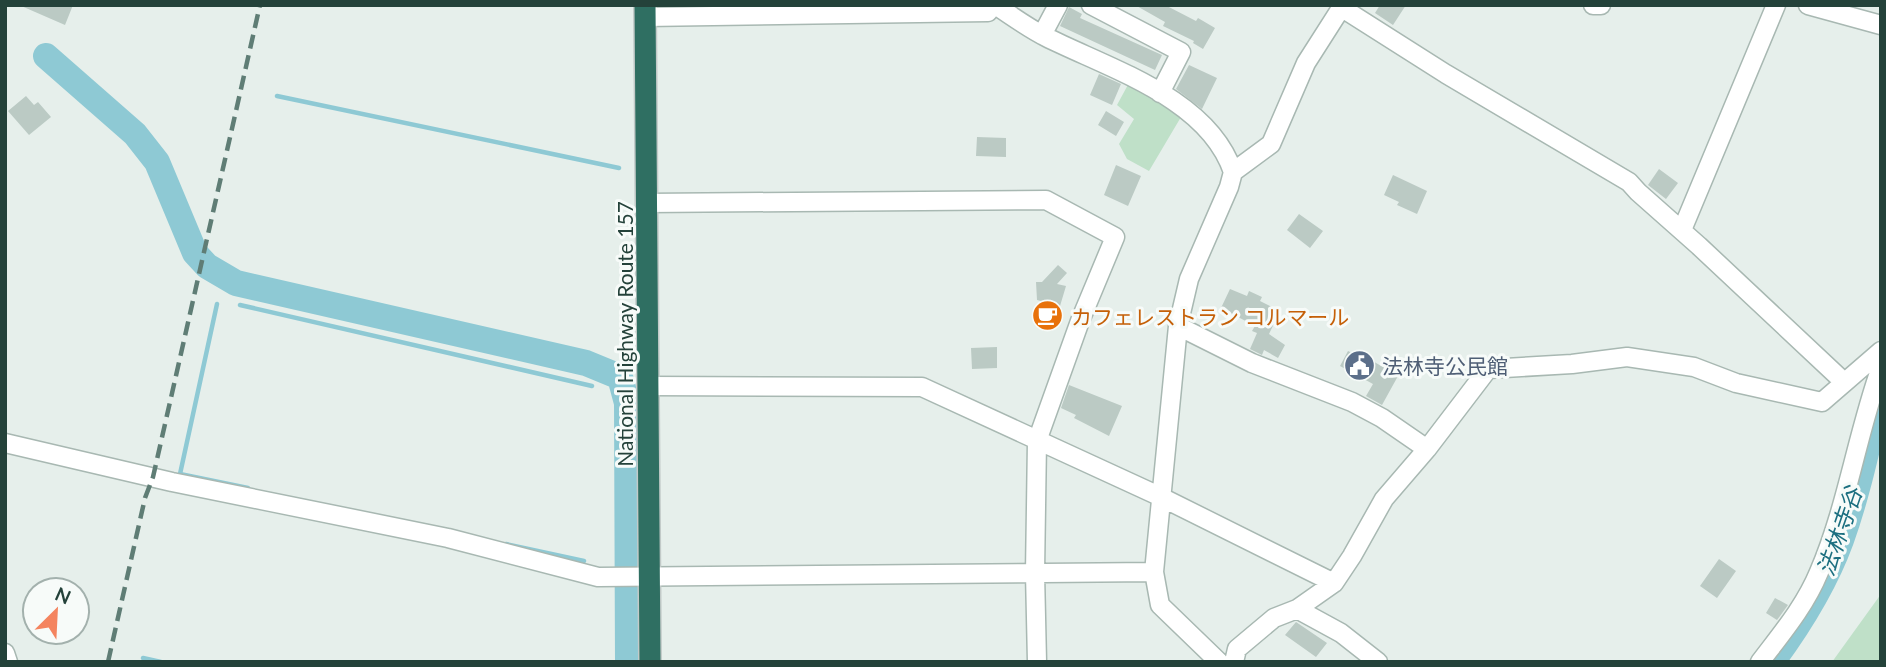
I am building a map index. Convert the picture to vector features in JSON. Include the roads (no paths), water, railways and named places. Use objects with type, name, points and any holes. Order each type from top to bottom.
[{"type":"highway","name":"National Highway Route 157","points":[[645,11],[649,386],[644,576],[650,662]]},
{"type":"street","points":[[645,11],[988,12],[994,5],[1042,35],[1181,104],[1214,135],[1233,172],[1189,279],[1178,326],[1154,572],[1160,605],[1219,662]]},
{"type":"street","points":[[1042,35],[1058,5]]},
{"type":"street","points":[[1091,5],[1181,52],[1160,93]]},
{"type":"street","points":[[1593,5],[1601,5]]},
{"type":"street","points":[[1682,230],[1776,5]]},
{"type":"street","points":[[1808,5],[1881,25]]},
{"type":"street","points":[[1233,172],[1271,144],[1306,63],[1343,6],[1446,74],[1629,182],[1844,382]]},
{"type":"street","points":[[647,203],[1045,200],[1115,237],[1080,321],[1037,441],[1037,662]]},
{"type":"street","points":[[1178,326],[1252,363],[1352,402],[1382,418],[1427,449]]},
{"type":"street","points":[[1234,662],[1237,649],[1274,618],[1297,609],[1334,583],[1384,499],[1427,449],[1488,369],[1572,364],[1627,357],[1695,367],[1736,383],[1822,402],[1881,351]]},
{"type":"street","points":[[1760,662],[1797,615],[1818,573],[1834,530],[1868,402],[1881,367]]},
{"type":"street","points":[[649,386],[922,387],[1160,496],[1334,583]]},
{"type":"street","points":[[5,443],[172,482],[448,538],[598,577],[1154,572]]},
{"type":"street","points":[[1297,609],[1341,633],[1378,662]]},
{"type":"street","points":[[5,653],[8,662]]},
{"type":"waterway","points":[[46,56],[135,134],[157,162],[195,253],[207,266],[236,283],[586,363],[620,377],[627,403],[628,662]]},
{"type":"waterway","points":[[277,96],[619,168]]},
{"type":"waterway","points":[[217,304],[180,474],[248,488]]},
{"type":"waterway","points":[[240,305],[592,386]]},
{"type":"waterway","name":"法林寺谷","points":[[1772,662],[1811,603],[1835,556],[1853,504],[1880,394]]},
{"type":"waterway","points":[[506,544],[584,561]]},
{"type":"waterway","points":[[143,658],[161,662]]},
{"type":"railway","points":[[108,662],[145,498],[153,477],[260,5]]},
{"type":"place","name":"カフェレストラン コルマール","points":[[1048,316]]},
{"type":"place","name":"法林寺公民館","points":[[1359,365]]}]
